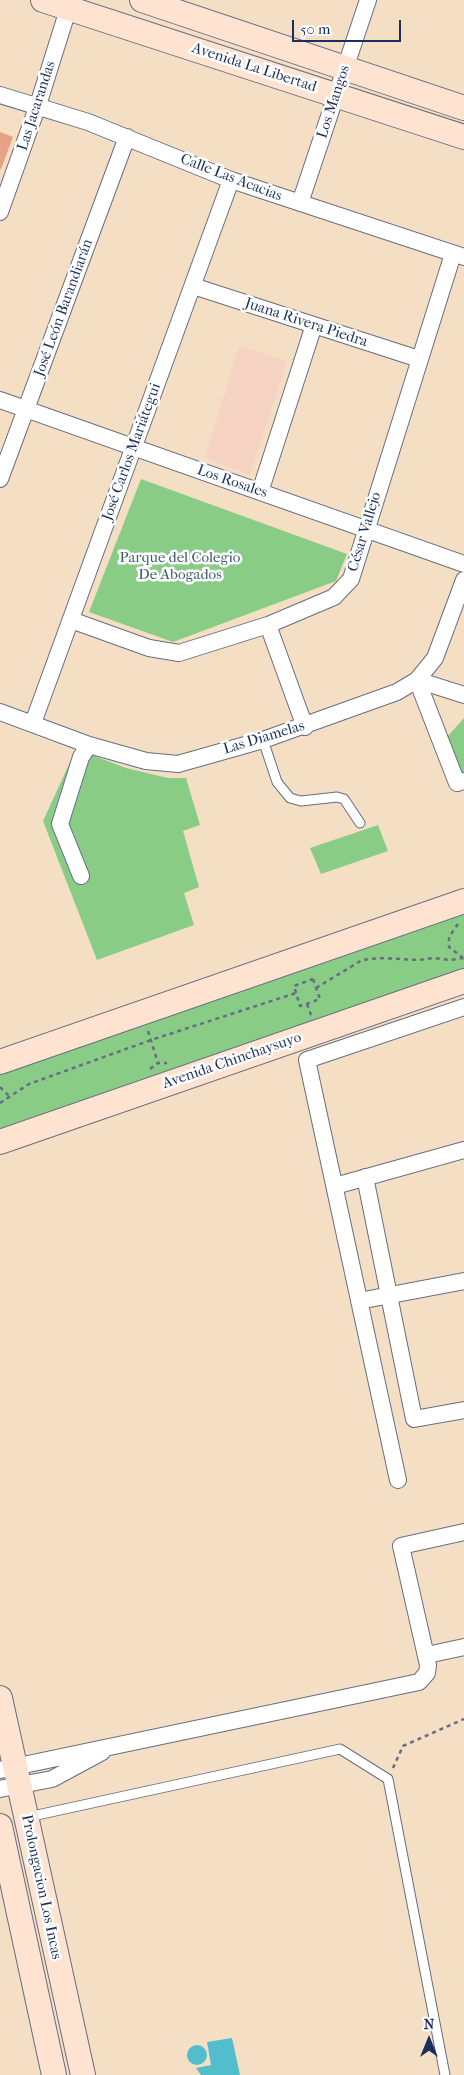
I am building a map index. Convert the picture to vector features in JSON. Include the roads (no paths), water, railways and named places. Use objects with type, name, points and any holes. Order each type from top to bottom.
[{"type":"street","name":"Avenida La Libertad","points":[[43,0],[70,4],[464,137]]},
{"type":"street","name":"Avenida La Libertad","points":[[142,0],[464,108]]},
{"type":"street","name":"Los Mangos","points":[[300,203],[368,0]]},
{"type":"street","name":"Las Jacarandas","points":[[0,212],[38,105],[70,4]]},
{"type":"street","name":"Calle Las Acacias","points":[[0,95],[38,105],[127,137],[231,180],[458,256]]},
{"type":"street","name":"José León Barandiarán","points":[[0,479],[127,137]]},
{"type":"street","name":"José Carlos Mariátegui","points":[[33,723],[231,180]]},
{"type":"street","name":"César Vallejo","points":[[71,620],[149,648],[179,653],[268,625],[334,597],[351,578],[419,359],[458,256]]},
{"type":"street","name":"Juana Rivera Piedra","points":[[193,286],[419,359]]},
{"type":"street","points":[[260,492],[314,325]]},
{"type":"street","name":"Los Rosales","points":[[0,400],[464,564]]},
{"type":"street","name":"Las Diamelas","points":[[0,712],[89,745],[146,761],[178,764],[263,740],[397,692],[417,680],[435,658],[464,580]]},
{"type":"street","points":[[268,625],[304,726]]},
{"type":"street","points":[[417,680],[464,695]]},
{"type":"street","points":[[417,680],[461,782]]},
{"type":"street","points":[[80,876],[60,824],[81,756],[89,745]]},
{"type":"street","points":[[0,1062],[464,901]]},
{"type":"street","name":"Avenida Chinchaysuyo","points":[[0,1142],[464,981]]},
{"type":"street","points":[[398,1480],[307,1060],[464,1007]]},
{"type":"street","points":[[334,1186],[464,1150]]},
{"type":"street","points":[[365,1177],[414,1419],[464,1410]]},
{"type":"street","points":[[360,1302],[464,1281]]},
{"type":"street","points":[[9,1777],[52,1779],[120,1743],[419,1682],[427,1673],[427,1655],[402,1546],[464,1532]]},
{"type":"street","points":[[427,1655],[464,1647]]},
{"type":"street","name":"Prolongacion Los Incas","points":[[0,1698],[9,1777],[25,1817],[83,2075]]},
{"type":"street","name":"Prolongacion Los Incas","points":[[0,1826],[54,2075]]},
{"type":"lane","points":[[263,740],[277,782],[290,798],[301,801],[337,797],[344,800],[360,823]]},
{"type":"lane","points":[[25,1817],[340,1749],[388,1779],[445,2075]]},
{"type":"water","points":[[232,2038],[240,2075],[201,2075],[196,2068],[211,2065],[207,2042]]},
{"type":"water","points":[[197,2045],[204,2048],[207,2055],[204,2062],[197,2065],[190,2062],[187,2055],[190,2048]]},
{"type":"park label","name":"Parque del Colegio De Abogados","points":[[180,566]]}]
